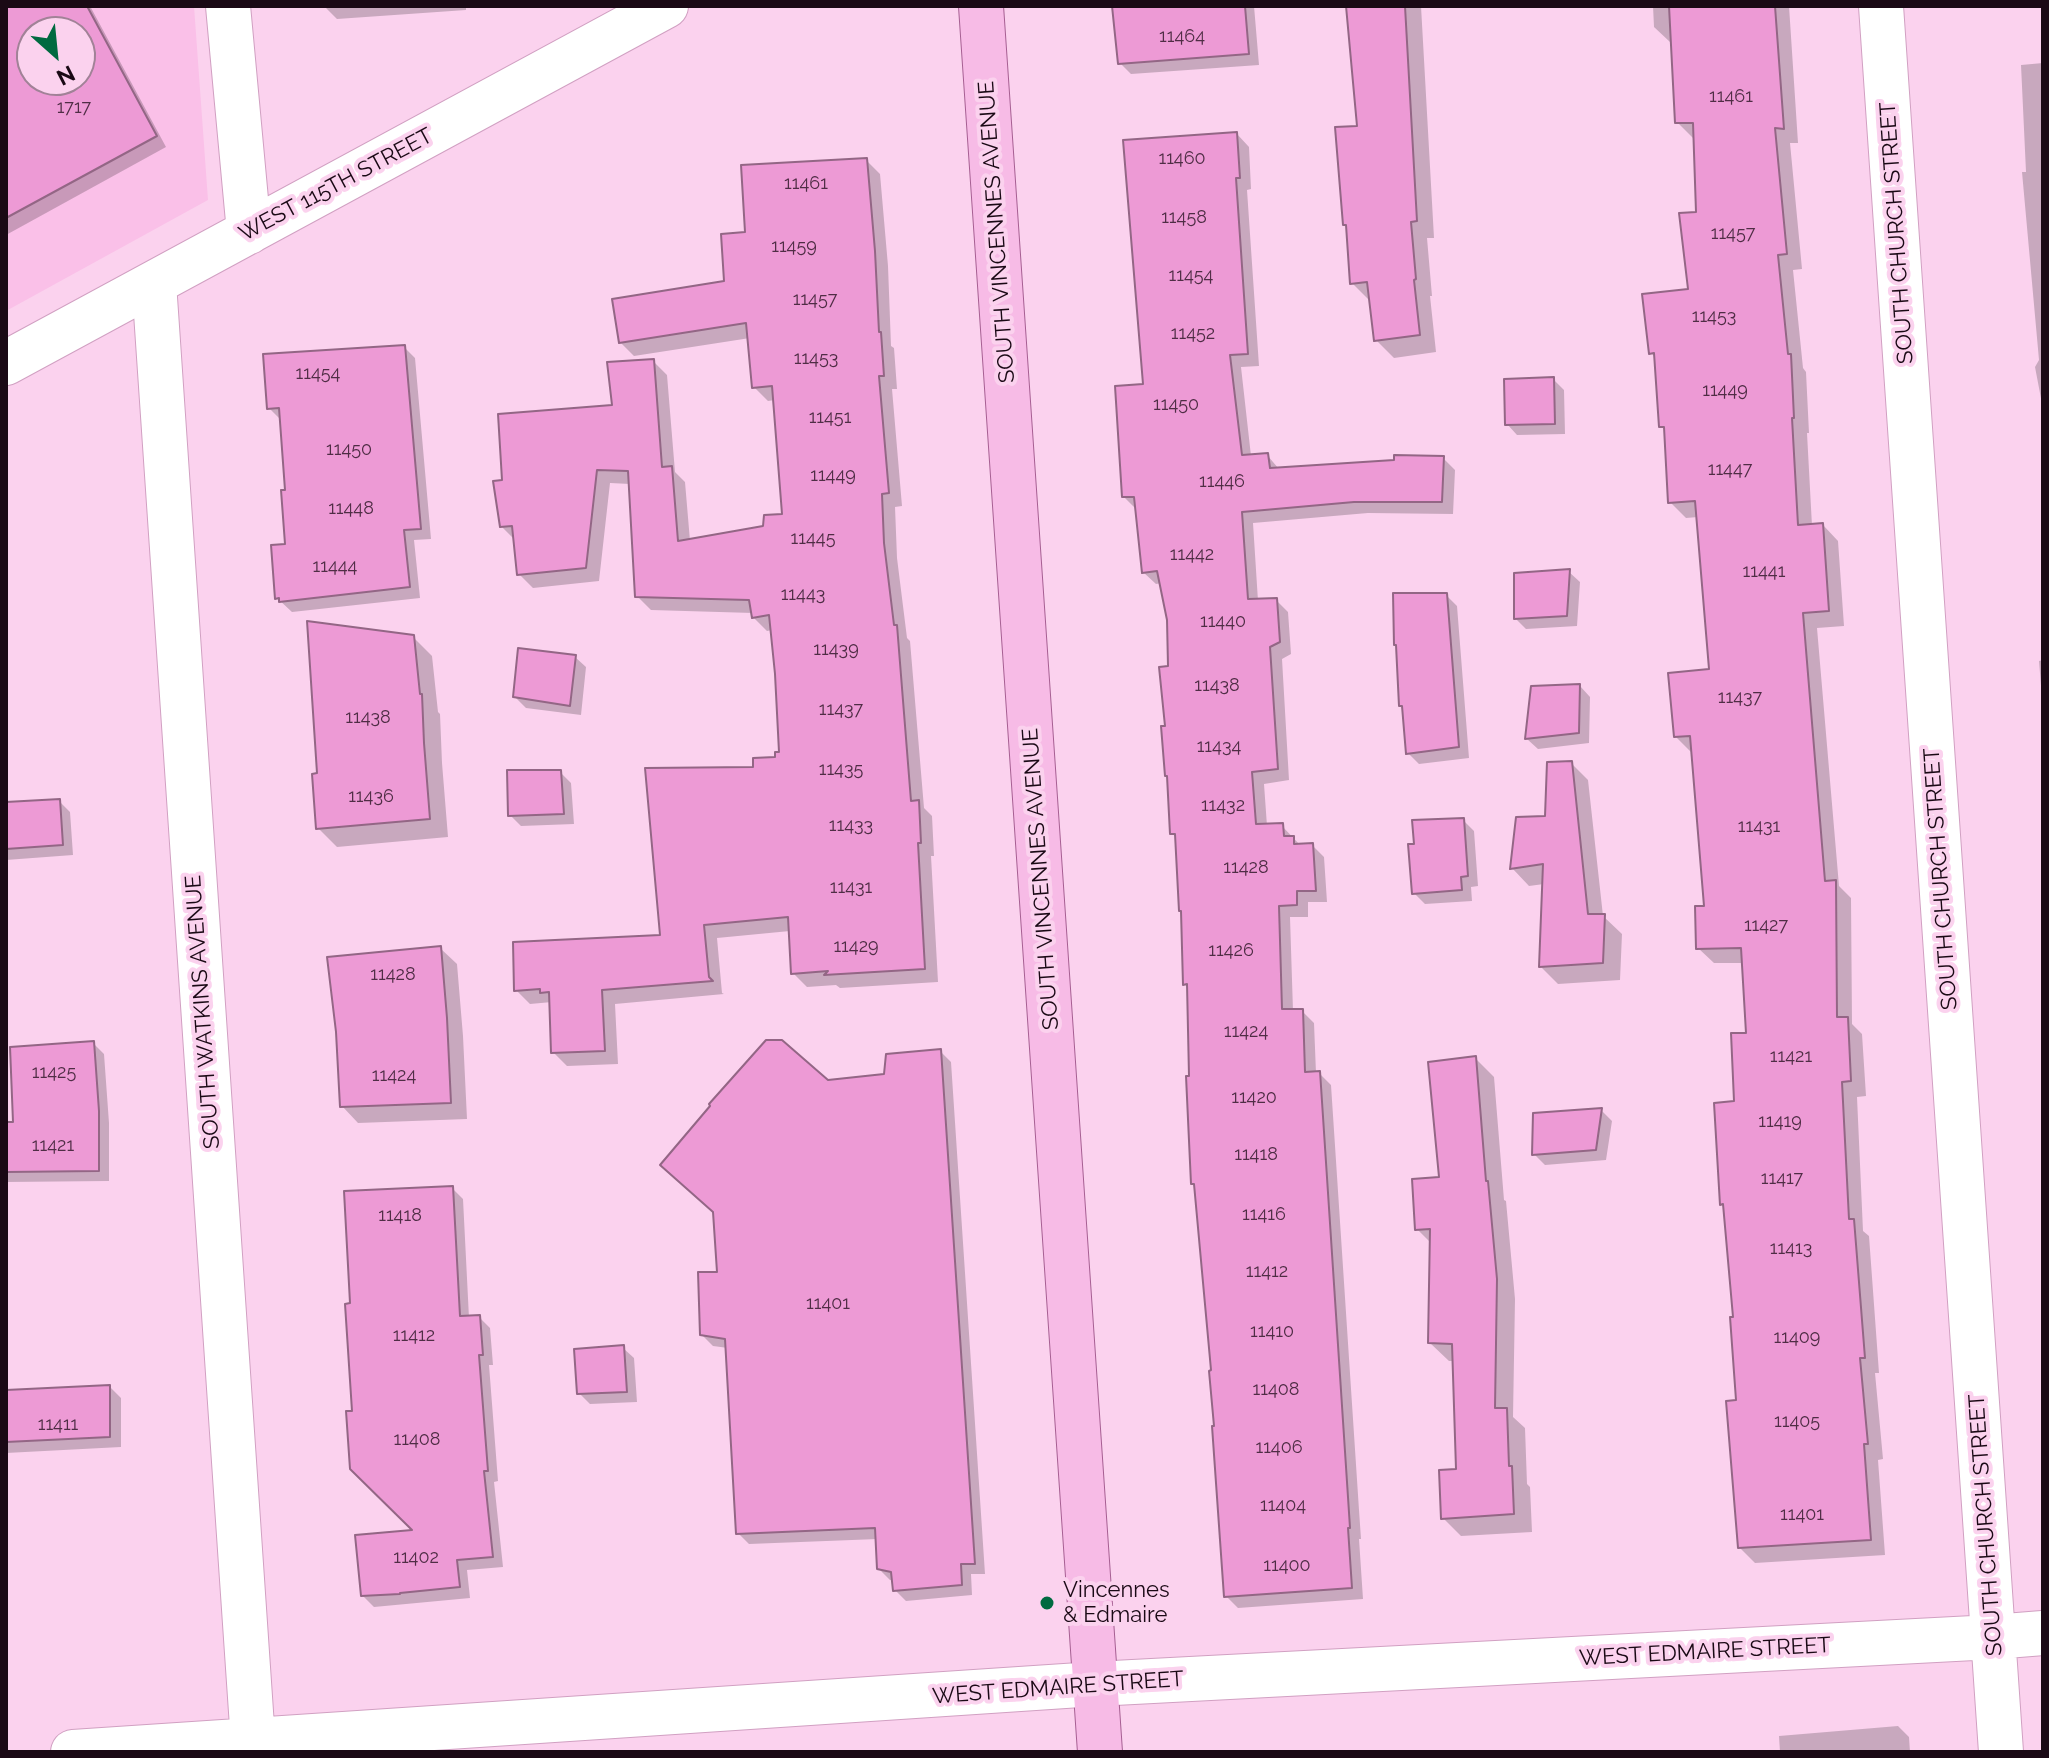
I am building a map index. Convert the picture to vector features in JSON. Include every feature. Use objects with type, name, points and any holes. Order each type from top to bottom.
[{"type":"main road","name":"SOUTH VINCENNES AVENUE","points":[[981,6],[1100,1752]]},
{"type":"street","points":[[228,6],[249,232]]},
{"type":"street","name":"WEST 115TH STREET","points":[[6,363],[666,6]]},
{"type":"street","name":"SOUTH CHURCH STREET","points":[[1881,6],[2001,1752]]},
{"type":"street","name":"SOUTH WATKINS AVENUE","points":[[154,283],[253,1741]]},
{"type":"street","name":"WEST EDMAIRE STREET","points":[[73,1752],[1095,1684],[2043,1633]]},
{"type":"shaded area","points":[[6,6],[194,6],[208,200],[6,311]]},
{"type":"building","points":[[6,6],[87,6],[92,16],[16,16],[16,96],[96,96],[96,23],[157,136],[6,218]]},
{"type":"building","points":[[1112,6],[1245,6],[1249,54],[1118,64]]},
{"type":"building","points":[[1346,6],[1405,6],[1417,221],[1411,222],[1420,335],[1374,341],[1367,282],[1350,284],[1335,127],[1357,126]]},
{"type":"building","points":[[1669,6],[1775,6],[1784,129],[1775,128],[1787,254],[1778,255],[1788,354],[1791,354],[1798,525],[1823,523],[1829,611],[1803,613],[1825,881],[1836,880],[1837,1017],[1848,1017],[1851,1081],[1842,1082],[1849,1219],[1854,1219],[1865,1358],[1860,1358],[1868,1444],[1864,1444],[1871,1540],[1738,1548],[1726,1401],[1736,1400],[1730,1317],[1733,1317],[1723,1204],[1720,1205],[1714,1103],[1734,1101],[1731,1033],[1746,1033],[1741,948],[1696,949],[1695,906],[1704,906],[1690,736],[1674,737],[1668,673],[1709,669],[1695,501],[1668,503],[1664,427],[1659,427],[1654,353],[1649,354],[1642,294],[1688,289],[1679,213],[1696,212],[1693,123],[1675,123]]},
{"type":"building","points":[[1237,132],[1240,178],[1236,178],[1248,354],[1230,355],[1242,455],[1268,453],[1270,468],[1394,460],[1394,455],[1444,456],[1442,502],[1354,502],[1242,512],[1248,599],[1277,598],[1280,642],[1270,647],[1278,769],[1252,772],[1256,824],[1283,823],[1284,836],[1294,836],[1294,844],[1313,843],[1316,891],[1297,891],[1297,905],[1279,906],[1282,1009],[1303,1009],[1305,1072],[1320,1071],[1352,1588],[1224,1597],[1211,1370],[1194,1184],[1191,1184],[1186,1076],[1189,1076],[1187,984],[1183,985],[1175,834],[1170,834],[1161,726],[1165,726],[1159,667],[1168,666],[1167,620],[1157,571],[1142,573],[1134,497],[1122,497],[1115,386],[1143,384],[1123,140]]},
{"type":"building","points":[[867,158],[884,376],[879,376],[889,493],[882,494],[884,543],[894,625],[897,625],[911,801],[919,800],[921,843],[918,843],[925,969],[791,974],[788,917],[704,925],[709,977],[713,981],[602,990],[605,1051],[551,1053],[549,992],[540,993],[540,989],[514,991],[513,942],[660,935],[645,768],[753,767],[753,758],[775,757],[775,752],[779,752],[775,674],[769,615],[752,618],[749,600],[635,597],[628,471],[597,470],[586,568],[517,575],[512,526],[500,527],[493,481],[502,480],[498,414],[612,405],[607,362],[654,359],[662,467],[672,466],[678,541],[763,526],[764,515],[782,514],[772,386],[752,388],[746,323],[619,343],[612,299],[724,281],[721,234],[745,232],[741,165]]},
{"type":"building","points":[[405,345],[421,529],[404,530],[410,587],[279,602],[279,598],[275,599],[271,545],[285,544],[281,490],[285,490],[279,408],[267,409],[263,354]]},
{"type":"building","points":[[1554,377],[1555,424],[1505,425],[1504,379]]},
{"type":"building","points":[[1570,569],[1567,616],[1514,619],[1514,573]]},
{"type":"building","points":[[1393,593],[1447,593],[1459,747],[1406,754],[1394,645]]},
{"type":"building","points":[[307,621],[414,635],[422,694],[430,819],[316,829],[312,774],[317,773]]},
{"type":"building","points":[[518,648],[576,655],[570,706],[513,697]]},
{"type":"building","points":[[1580,684],[1579,733],[1525,739],[1531,686]]},
{"type":"building","points":[[1572,761],[1588,914],[1605,914],[1603,963],[1539,967],[1543,864],[1510,869],[1516,817],[1545,816],[1547,762]]},
{"type":"building","points":[[507,770],[561,770],[564,814],[508,816]]},
{"type":"building","points":[[60,799],[63,845],[6,849],[6,802]]},
{"type":"building","points":[[1464,818],[1468,876],[1461,877],[1462,890],[1412,894],[1408,844],[1414,844],[1412,820]]},
{"type":"building","points":[[441,946],[451,1103],[340,1107],[336,1032],[327,957]]},
{"type":"building","points":[[766,1040],[782,1040],[828,1080],[884,1074],[886,1054],[941,1049],[975,1564],[961,1564],[962,1585],[893,1591],[891,1572],[877,1569],[875,1528],[736,1534],[725,1339],[700,1335],[698,1272],[717,1272],[713,1212],[660,1165]]},
{"type":"building","points":[[94,1041],[99,1171],[6,1172],[6,1122],[13,1122],[10,1047]]},
{"type":"building","points":[[1476,1056],[1497,1279],[1495,1408],[1507,1408],[1514,1514],[1441,1519],[1439,1470],[1456,1469],[1452,1344],[1428,1343],[1430,1229],[1415,1230],[1412,1179],[1439,1177],[1428,1062]]},
{"type":"building","points":[[1602,1108],[1596,1150],[1532,1155],[1533,1113]]},
{"type":"building","points":[[453,1186],[460,1316],[480,1315],[483,1355],[479,1355],[488,1471],[484,1471],[493,1557],[457,1560],[460,1587],[361,1596],[355,1535],[412,1530],[350,1469],[346,1411],[352,1411],[345,1304],[350,1303],[344,1191]]},
{"type":"building","points":[[624,1345],[627,1392],[577,1394],[574,1349]]},
{"type":"building","points":[[110,1385],[110,1437],[6,1442],[6,1390]]},
{"type":"place","name":"Vincennes & Edmaire","points":[[1047,1603]]}]
